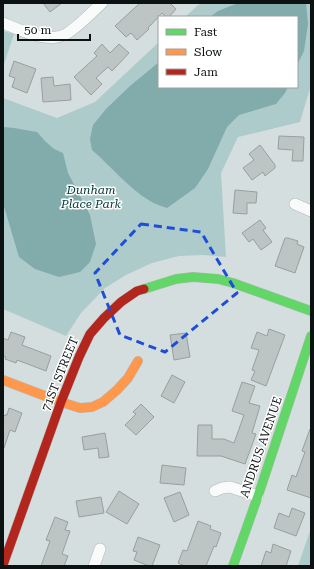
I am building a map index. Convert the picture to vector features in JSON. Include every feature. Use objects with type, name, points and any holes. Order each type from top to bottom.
[{"type":"street","points":[[3,24],[38,36],[57,37],[66,34],[102,3]]},
{"type":"street","points":[[295,204],[311,211]]},
{"type":"street","name":"71ST STREET","points":[[3,565],[61,402],[79,357],[90,334],[121,302],[137,292],[176,279],[204,277],[233,283],[311,310]]},
{"type":"street","name":"ANDRUS AVENUE","points":[[233,566],[311,336]]},
{"type":"street","points":[[3,380],[80,408],[92,407],[103,402],[117,390],[128,378],[138,361]]},
{"type":"street","points":[[215,491],[230,487],[258,496]]},
{"type":"street","points":[[94,566],[100,549]]},
{"type":"highlighted area","points":[[141,224],[201,232],[237,293],[165,352],[120,335],[95,273]]},
{"type":"green space","name":"Dunham Place Park","points":[[202,3],[311,3],[311,85],[300,122],[238,137],[221,173],[226,257],[203,255],[179,256],[152,263],[126,275],[105,288],[81,313],[66,336],[3,309],[3,98],[57,118],[95,102],[158,43],[158,88],[298,88],[298,16],[186,16]]},
{"type":"green space","points":[[3,31],[14,34],[3,67]]},
{"type":"green space","points":[[311,528],[311,566],[298,566]]},
{"type":"shaded area","points":[[238,3],[306,3],[308,24],[304,51],[298,63],[298,16],[211,16],[218,11]]},
{"type":"shaded area","points":[[158,63],[158,88],[288,88],[276,104],[239,115],[227,127],[208,169],[195,188],[167,208],[142,196],[92,150],[90,139],[93,125],[106,109],[130,86]]},
{"type":"shaded area","points":[[3,127],[37,132],[54,149],[63,153],[68,173],[90,215],[96,244],[90,262],[80,272],[59,277],[35,269],[19,257],[3,203]]},
{"type":"building","points":[[43,3],[62,3],[50,12]]},
{"type":"building","points":[[140,3],[170,3],[176,9],[170,16],[165,16],[162,13],[158,16],[148,28],[149,29],[137,40],[131,33],[126,37],[115,26]]},
{"type":"building","points":[[102,44],[110,53],[119,44],[129,53],[112,71],[108,67],[96,78],[102,84],[91,95],[74,77],[97,56],[94,53]]},
{"type":"building","points":[[14,61],[36,69],[27,93],[12,87],[15,78],[9,76]]},
{"type":"building","points":[[53,77],[54,86],[70,84],[71,100],[43,102],[41,78]]},
{"type":"building","points":[[279,136],[304,137],[303,161],[292,161],[293,150],[278,149]]},
{"type":"building","points":[[260,145],[275,165],[275,168],[265,176],[263,172],[252,180],[243,168],[254,160],[249,154]]},
{"type":"building","points":[[235,190],[257,192],[256,203],[247,203],[247,214],[233,213]]},
{"type":"building","points":[[260,220],[266,228],[263,230],[272,242],[261,250],[253,239],[249,242],[242,233]]},
{"type":"building","points":[[285,238],[298,241],[297,244],[304,247],[295,273],[275,266]]},
{"type":"building","points":[[269,329],[285,335],[266,386],[251,380],[255,371],[252,370],[259,350],[251,348],[257,332],[267,336]]},
{"type":"building","points":[[11,332],[25,337],[22,345],[51,356],[46,371],[17,360],[16,363],[5,359],[6,357],[3,356],[3,338],[8,340]]},
{"type":"building","points":[[186,333],[190,357],[174,360],[170,335]]},
{"type":"building","points":[[172,375],[185,382],[174,403],[161,396]]},
{"type":"building","points":[[242,382],[255,386],[249,403],[260,406],[252,433],[256,434],[245,464],[221,456],[197,456],[198,425],[212,425],[212,439],[224,439],[234,443],[244,415],[232,411]]},
{"type":"building","points":[[141,404],[154,417],[136,435],[125,425],[136,414],[133,412]]},
{"type":"building","points":[[9,408],[22,413],[15,432],[10,430],[3,448],[3,415],[7,415]]},
{"type":"building","points":[[310,429],[311,498],[287,490],[292,475],[296,477],[305,452],[302,451]]},
{"type":"building","points":[[105,433],[109,457],[99,458],[98,448],[84,450],[82,437]]},
{"type":"building","points":[[162,465],[186,468],[184,485],[160,483]]},
{"type":"building","points":[[119,491],[139,504],[127,524],[106,512]]},
{"type":"building","points":[[180,492],[189,515],[174,522],[164,498]]},
{"type":"building","points":[[101,497],[104,513],[79,517],[76,501]]},
{"type":"building","points":[[292,508],[305,513],[296,536],[274,528],[279,513],[289,517]]},
{"type":"building","points":[[55,517],[68,522],[65,530],[70,531],[62,554],[68,556],[64,566],[41,566],[50,541],[46,540]]},
{"type":"building","points":[[198,521],[211,526],[210,529],[221,533],[216,547],[214,546],[206,566],[185,566],[178,563],[183,550],[187,551]]},
{"type":"building","points":[[138,537],[160,545],[152,566],[134,560],[137,552],[133,551]]},
{"type":"building","points":[[273,544],[291,551],[286,566],[261,566],[266,551],[271,553]]},
{"type":"traffic: fast","points":[[144,289],[176,279],[193,277],[218,279],[311,311]]},
{"type":"traffic: fast","points":[[233,566],[311,336]]},
{"type":"traffic: slow","points":[[3,380],[80,408],[92,407],[103,402],[117,390],[128,378],[138,361]]},
{"type":"traffic: jam","points":[[3,565],[61,402],[90,334],[121,302],[137,291],[144,289]]}]
